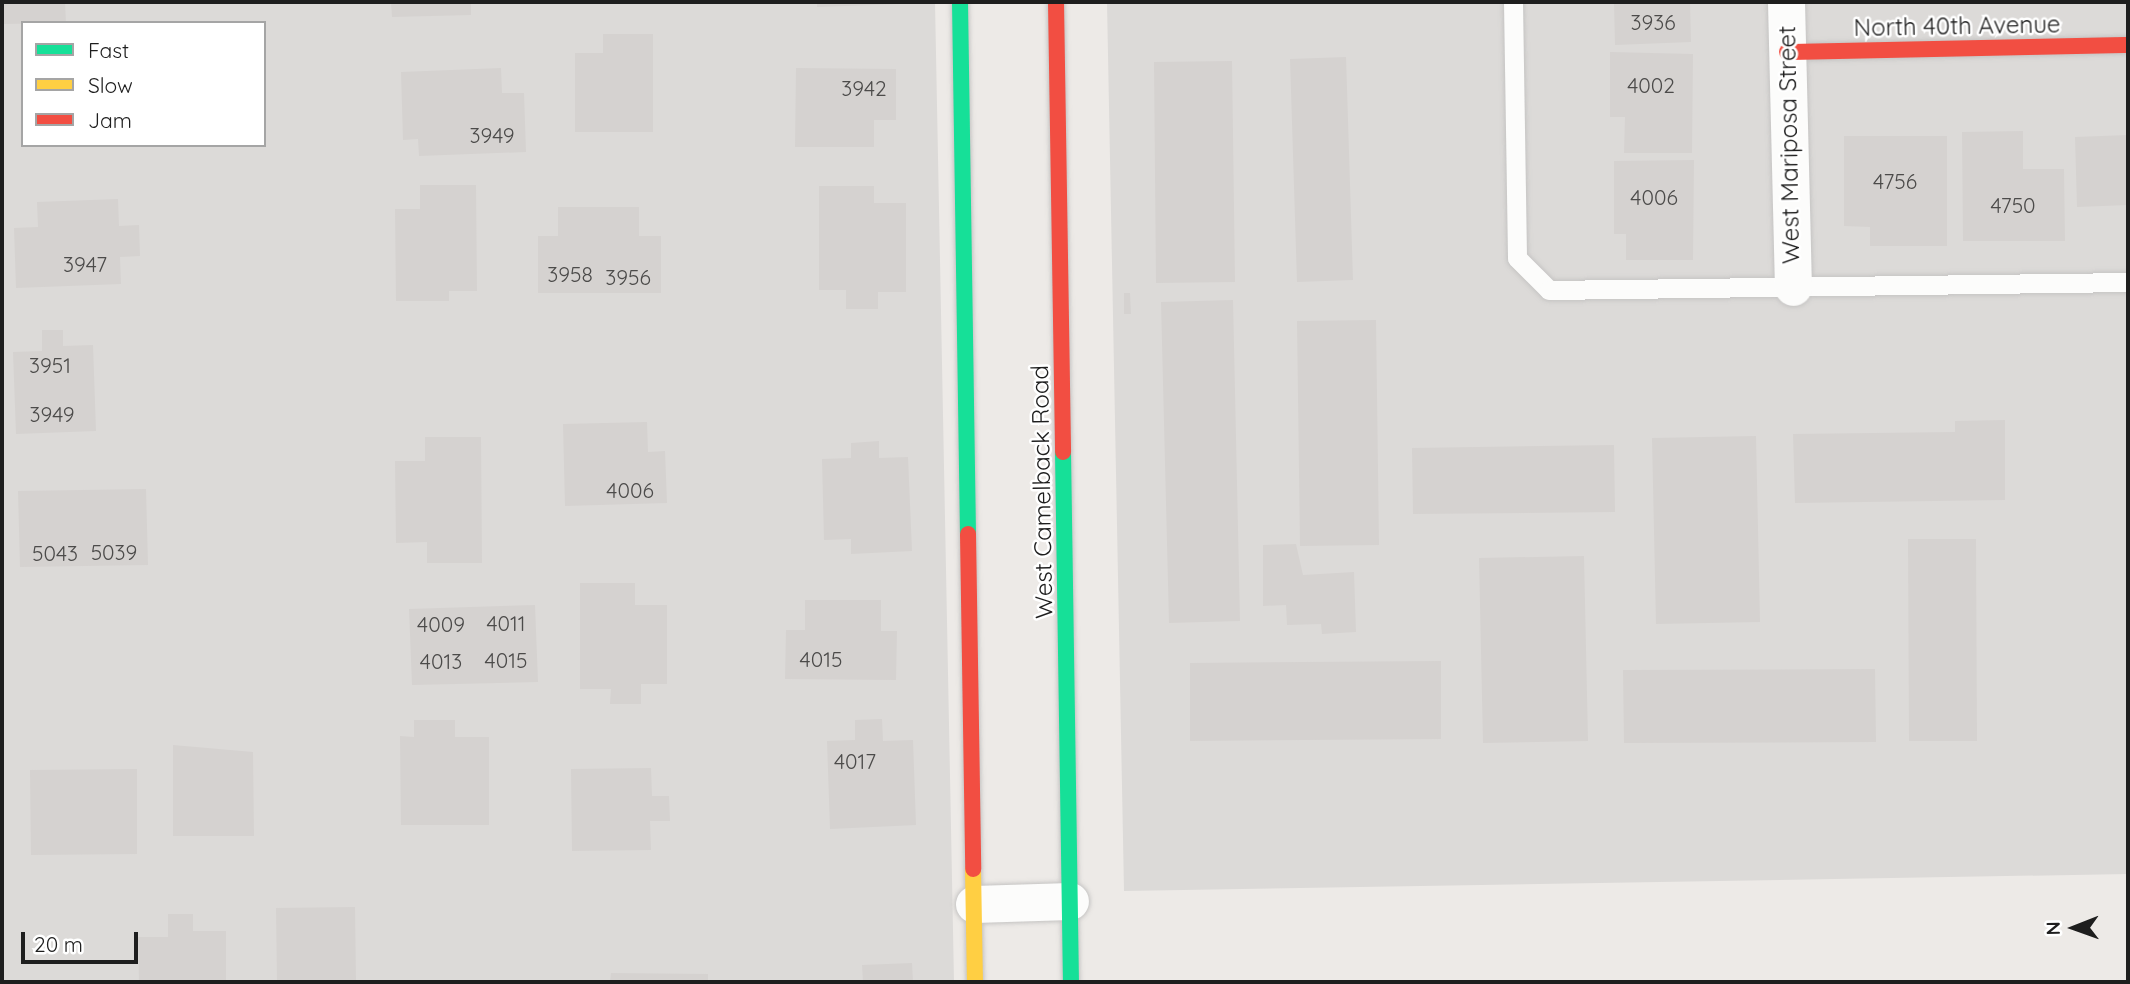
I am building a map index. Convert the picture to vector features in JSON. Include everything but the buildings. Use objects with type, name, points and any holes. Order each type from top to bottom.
[{"type":"street","points":[[960,2],[975,982]]},
{"type":"street","name":"West Camelback Road","points":[[1056,2],[1071,982]]},
{"type":"street","name":"West Mariposa Street","points":[[1786,2],[1793,287]]},
{"type":"street","name":"North 40th Avenue","points":[[1787,52],[2128,46]]},
{"type":"street","points":[[974,904],[1070,901]]},
{"type":"lane","points":[[1513,2],[1517,258],[1549,290],[2128,282]]},
{"type":"shaded area","points":[[2,2],[935,2],[954,982],[2,982]]},
{"type":"shaded area","points":[[1107,2],[2128,2],[2128,874],[1124,891]]},
{"type":"traffic: fast","points":[[960,2],[968,534]]},
{"type":"traffic: fast","points":[[1063,452],[1071,982]]},
{"type":"traffic: slow","points":[[973,869],[975,982]]},
{"type":"traffic: jam","points":[[1056,2],[1063,452]]},
{"type":"traffic: jam","points":[[1787,52],[2128,45]]},
{"type":"traffic: jam","points":[[968,534],[973,869]]}]
